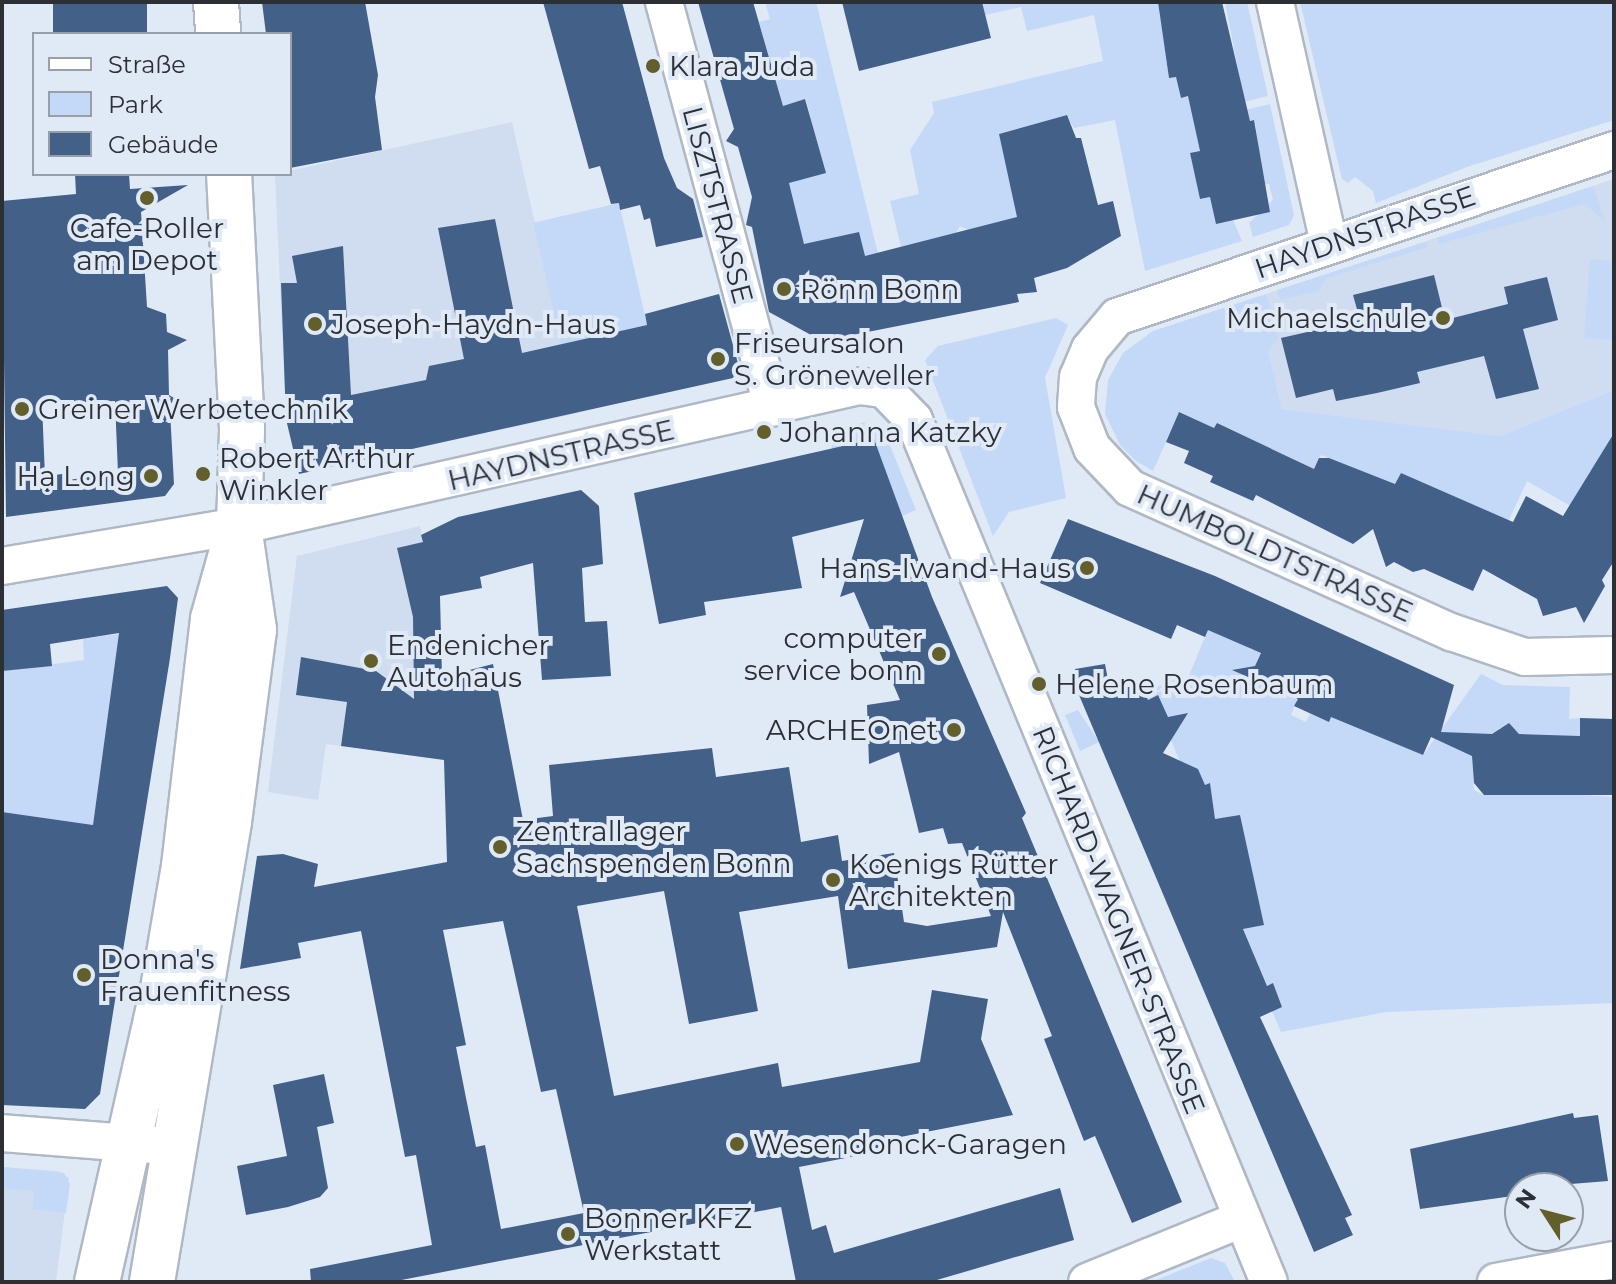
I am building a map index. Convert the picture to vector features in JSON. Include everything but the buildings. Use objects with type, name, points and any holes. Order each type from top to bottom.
[{"type":"main road","points":[[216,2],[218,32]]},
{"type":"main road","points":[[152,1282],[229,822],[254,630],[239,526],[242,429],[229,176]]},
{"type":"main road","points":[[97,1282],[163,989],[184,866],[213,619],[239,526]]},
{"type":"street","name":"LISZTSTRASSE","points":[[664,2],[773,408]]},
{"type":"street","points":[[1275,2],[1329,244]]},
{"type":"street","name":"HAYDNSTRASSE","points":[[1117,317],[1614,150]]},
{"type":"street","name":"HUMBOLDTSTRASSE","points":[[1117,317],[1090,349],[1078,377],[1076,407],[1092,448],[1130,488],[1451,632],[1525,657],[1612,651]]},
{"type":"street","name":"HAYDNSTRASSE","points":[[2,566],[239,526],[773,408],[859,386],[884,389]]},
{"type":"street","name":"RICHARD-WAGNER-STRASSE","points":[[884,389],[914,420],[1269,1282]]},
{"type":"street","points":[[2,1133],[174,1147]]},
{"type":"street","points":[[1087,1282],[1242,1219]]},
{"type":"street","points":[[1496,1282],[1614,1260]]},
{"type":"shaded area","points":[[512,122],[578,413],[299,474],[286,419],[275,176],[292,176],[292,170]]},
{"type":"shaded area","name":"Michaelschule","points":[[1614,179],[1614,390],[1500,436],[1282,409],[1268,350],[1266,294]]},
{"type":"shaded area","name":"Endenicher Autohaus","points":[[420,526],[423,542],[397,549],[413,617],[414,705],[376,671],[301,657],[296,695],[347,702],[341,746],[326,744],[318,800],[268,792],[297,556]]},
{"type":"shaded area","points":[[2,1167],[58,1171],[69,1178],[56,1282],[2,1282]]},
{"type":"green space","points":[[765,2],[816,2],[884,278],[871,281],[858,232],[820,241],[816,293],[789,183],[800,122],[811,118],[806,99],[783,106],[759,22],[770,19]]},
{"type":"green space","points":[[982,2],[1158,2],[1169,78],[1176,77],[1181,98],[1241,84],[1225,2],[1247,2],[1268,96],[1214,109],[1214,122],[1195,127],[1200,151],[1190,153],[1200,199],[1210,197],[1233,220],[1242,241],[1145,271],[1115,120],[1074,128],[1066,115],[999,134],[1019,218],[968,230],[960,226],[956,233],[901,247],[890,201],[919,194],[910,150],[934,113],[932,102],[1103,61],[1094,15],[1027,31],[1021,7],[985,15]]},
{"type":"green space","points":[[1300,2],[1614,2],[1614,120],[1467,167],[1376,203],[1373,191],[1355,177],[1348,183],[1342,179]]},
{"type":"green space","points":[[1270,104],[1294,215],[1289,225],[1253,237],[1249,223],[1273,200],[1269,184],[1263,184],[1255,121],[1228,114]]},
{"type":"green space","points":[[1593,186],[1605,221],[1584,204],[1439,244],[1438,238]]},
{"type":"green space","points":[[619,203],[647,325],[561,345],[533,223]]},
{"type":"green space","points":[[1426,242],[1428,247],[1327,278],[1318,291],[1280,300],[1277,290]]},
{"type":"green space","points":[[1590,259],[1614,261],[1614,340],[1584,338]]},
{"type":"green space","points":[[1266,294],[1278,339],[1268,350],[1282,409],[1500,436],[1614,390],[1614,432],[1609,441],[1614,445],[1581,512],[1527,481],[1508,522],[1401,473],[1395,484],[1321,455],[1314,469],[1217,423],[1214,428],[1179,412],[1153,471],[1136,461],[1120,445],[1105,414],[1108,380],[1123,353],[1153,331]]},
{"type":"green space","points":[[1056,318],[1068,325],[1045,378],[1066,498],[1009,512],[993,536],[925,360],[938,346]]},
{"type":"green space","points":[[865,422],[885,433],[916,510],[899,517],[874,439],[832,449],[829,430]]},
{"type":"green space","points":[[1210,625],[1252,650],[1263,648],[1250,677],[1297,699],[1291,715],[1306,722],[1310,714],[1328,721],[1333,712],[1423,755],[1481,674],[1503,685],[1570,687],[1569,719],[1580,718],[1580,795],[1614,797],[1614,1003],[1386,1012],[1281,1032],[1272,1011],[1282,1006],[1273,984],[1267,986],[1243,929],[1263,925],[1240,816],[1215,819],[1210,784],[1205,785],[1198,769],[1182,767],[1169,735],[1181,725],[1177,716],[1168,717],[1158,695],[1148,700],[1141,685],[1188,678]],"holes":[[[1510,727],[1518,734],[1530,792],[1484,795],[1474,790],[1472,754],[1500,728]]]},
{"type":"green space","points":[[119,634],[93,825],[2,812],[2,671],[84,660],[83,639]]},
{"type":"green space","points":[[1078,710],[1099,742],[1080,751],[1065,715]]},
{"type":"green space","points":[[2,1167],[64,1173],[70,1184],[66,1213],[33,1209],[34,1191],[2,1188]]},
{"type":"green space","points":[[1211,1258],[1225,1263],[1235,1282],[1156,1280]]},
{"type":"place","name":"Klara Juda","points":[[653,66]]},
{"type":"place","name":"Cafe-Roller am Depot","points":[[147,198]]},
{"type":"place","name":"Rönn Bonn","points":[[784,289]]},
{"type":"place","name":"Michaelschule","points":[[1443,318]]},
{"type":"place","name":"Joseph-Haydn-Haus","points":[[315,324]]},
{"type":"place","name":"Friseursalon S. Gröneweller","points":[[718,359]]},
{"type":"place","name":"Greiner Werbetechnik","points":[[22,409]]},
{"type":"place","name":"Johanna Katzky","points":[[764,432]]},
{"type":"place","name":"Robert Arthur Winkler","points":[[203,474]]},
{"type":"place","name":"Hạ Long","points":[[151,476]]},
{"type":"place","name":"Hans-Iwand-Haus","points":[[1087,568]]},
{"type":"place","name":"computer service bonn","points":[[939,654]]},
{"type":"place","name":"Endenicher Autohaus","points":[[371,661]]},
{"type":"place","name":"Helene Rosenbaum","points":[[1039,684]]},
{"type":"place","name":"ARCHEOnet","points":[[954,730]]},
{"type":"place","name":"Zentrallager Sachspenden Bonn","points":[[500,847]]},
{"type":"place","name":"Koenigs Rütter Architekten","points":[[833,880]]},
{"type":"place","name":"Donna's Frauenfitness","points":[[84,975]]},
{"type":"place","name":"Wesendonck-Garagen","points":[[737,1144]]},
{"type":"place","name":"Bonner KFZ Werkstatt","points":[[568,1234]]}]
